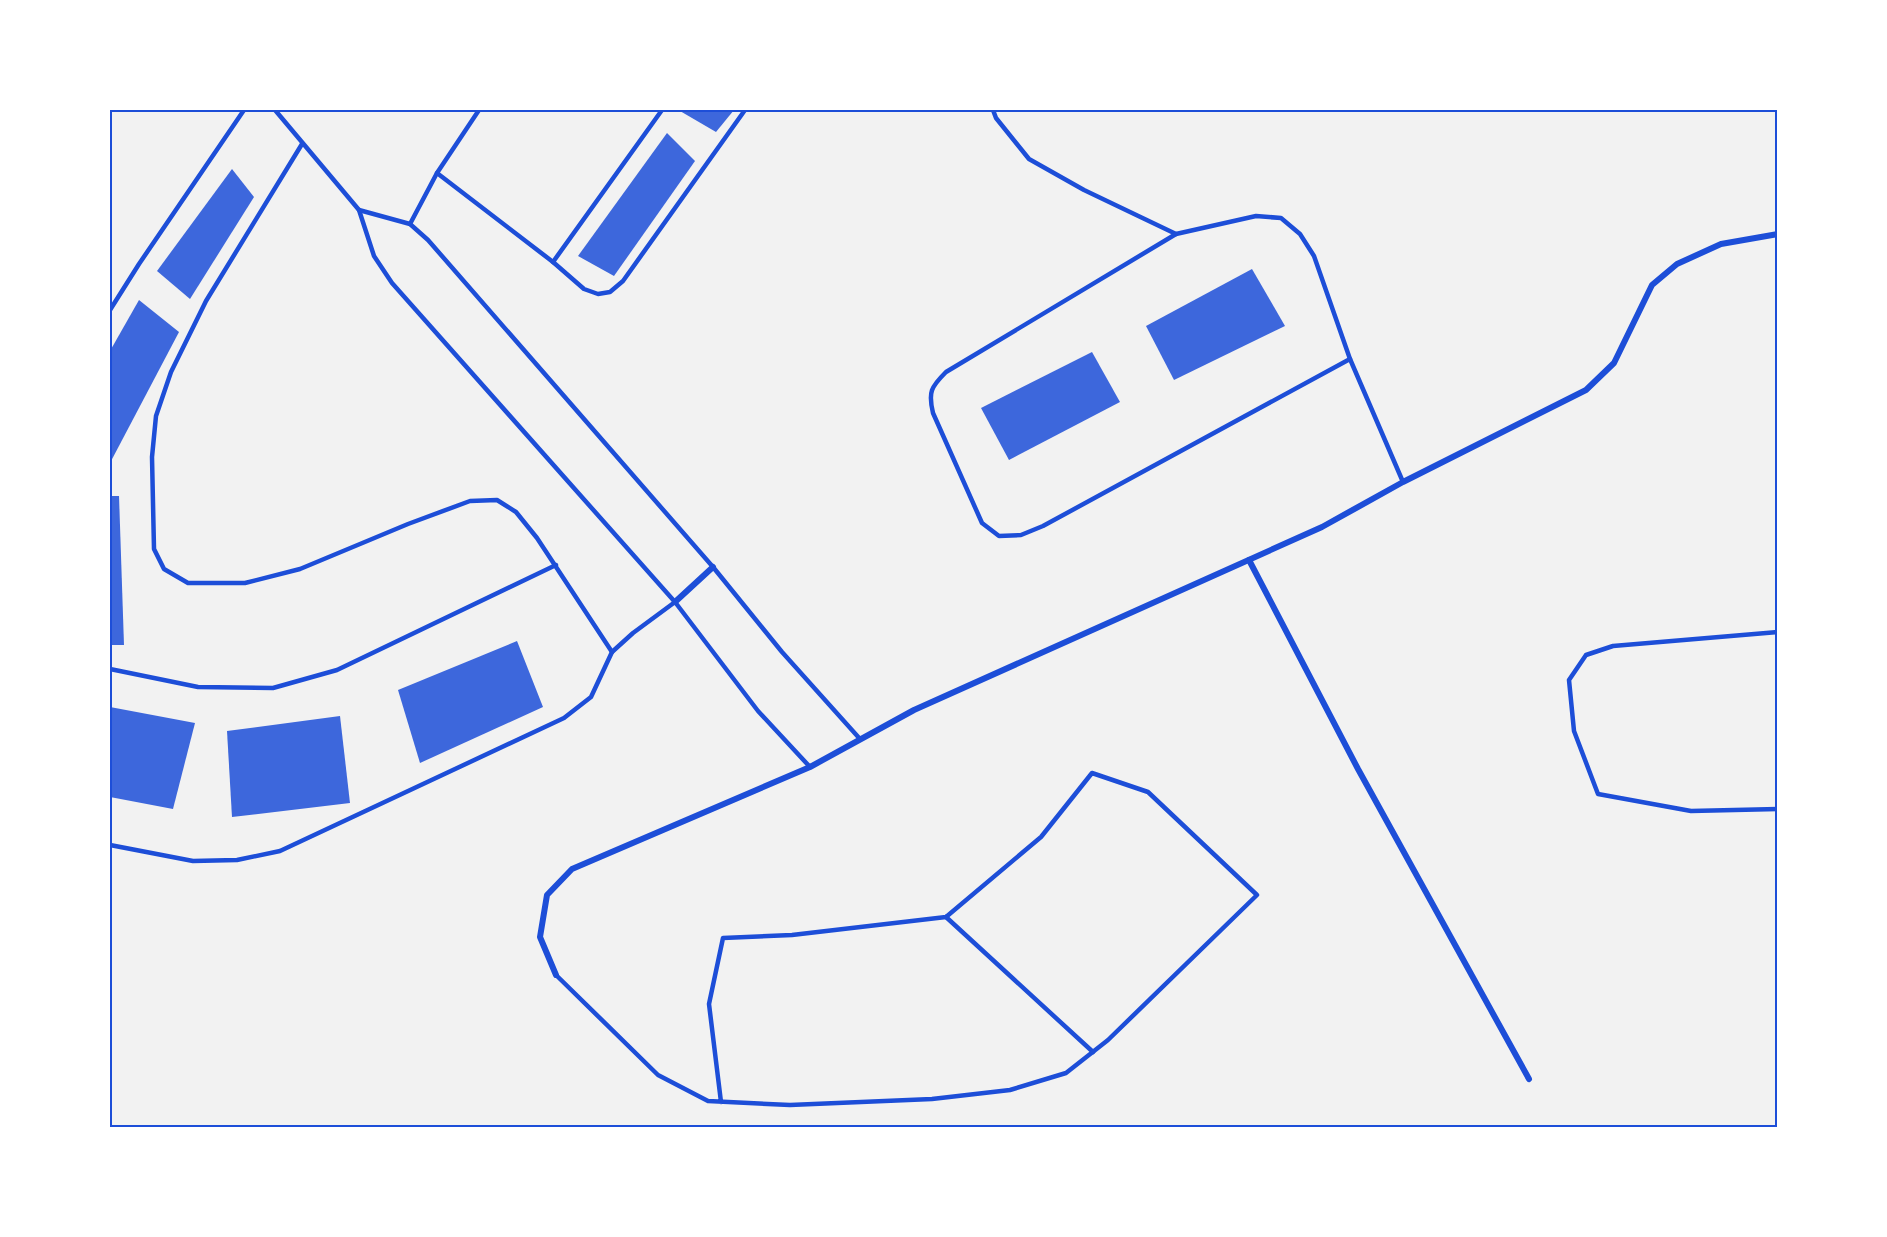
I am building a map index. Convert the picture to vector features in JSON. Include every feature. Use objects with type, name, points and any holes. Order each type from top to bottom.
[{"type":"street","points":[[556,975],[540,937],[547,895],[572,869],[810,767],[914,710],[1322,527],[1403,482],[1586,390],[1614,363],[1652,285],[1677,264],[1721,244],[1778,234]]},
{"type":"street","points":[[1249,560],[1358,769],[1528,1079]]},
{"type":"street","points":[[675,602],[713,567]]},
{"type":"lane","points":[[110,310],[244,110]]},
{"type":"lane","points":[[275,110],[359,210],[374,256],[392,283],[675,602],[758,711],[810,767]]},
{"type":"lane","points":[[410,224],[437,173],[479,110]]},
{"type":"lane","points":[[553,262],[662,110]]},
{"type":"lane","points":[[437,173],[585,289],[598,294],[610,292],[623,281],[745,110]]},
{"type":"lane","points":[[993,110],[996,118],[1029,159],[1084,190],[1176,234]]},
{"type":"lane","points":[[302,144],[206,301],[171,372],[156,416],[152,457],[154,549],[164,569],[188,583],[245,583],[300,569],[470,501],[497,500],[516,512],[537,538],[612,652]]},
{"type":"lane","points":[[359,210],[410,224],[428,240],[713,567],[782,652],[860,739]]},
{"type":"lane","points":[[1350,359],[1043,526],[1021,535],[999,536],[982,523],[933,413],[930,400],[932,386],[946,372],[1176,234],[1256,216],[1281,218],[1300,234],[1314,256],[1350,359],[1403,482]]},
{"type":"lane","points":[[110,669],[198,687],[273,688],[337,670],[556,565]]},
{"type":"lane","points":[[110,845],[193,861],[237,860],[280,851],[564,717],[591,698],[612,652],[633,633],[675,602]]},
{"type":"lane","points":[[1778,632],[1613,646],[1586,655],[1569,680],[1574,731],[1598,794],[1691,811],[1778,809]]},
{"type":"lane","points":[[556,975],[658,1075],[708,1101],[721,1102],[790,1105],[932,1099],[1010,1090],[1066,1073],[1108,1040],[1257,895],[1148,792],[1092,773],[1041,837],[946,917],[792,935],[723,938],[709,1004],[721,1102]]},
{"type":"lane","points":[[946,917],[1093,1052]]},
{"type":"building","points":[[734,110],[716,132],[680,111]]},
{"type":"building","points":[[667,133],[695,161],[614,276],[578,256]]},
{"type":"building","points":[[232,169],[254,197],[190,299],[157,271]]},
{"type":"building","points":[[1252,269],[1285,326],[1174,380],[1146,326]]},
{"type":"building","points":[[139,300],[179,332],[110,463],[110,351]]},
{"type":"building","points":[[1092,352],[1120,402],[1009,460],[981,408]]},
{"type":"building","points":[[110,496],[119,496],[124,645],[110,645]]},
{"type":"building","points":[[517,641],[543,707],[420,763],[398,690]]},
{"type":"building","points":[[110,707],[195,723],[173,809],[110,797]]},
{"type":"building","points":[[340,716],[350,803],[232,817],[227,731]]}]
